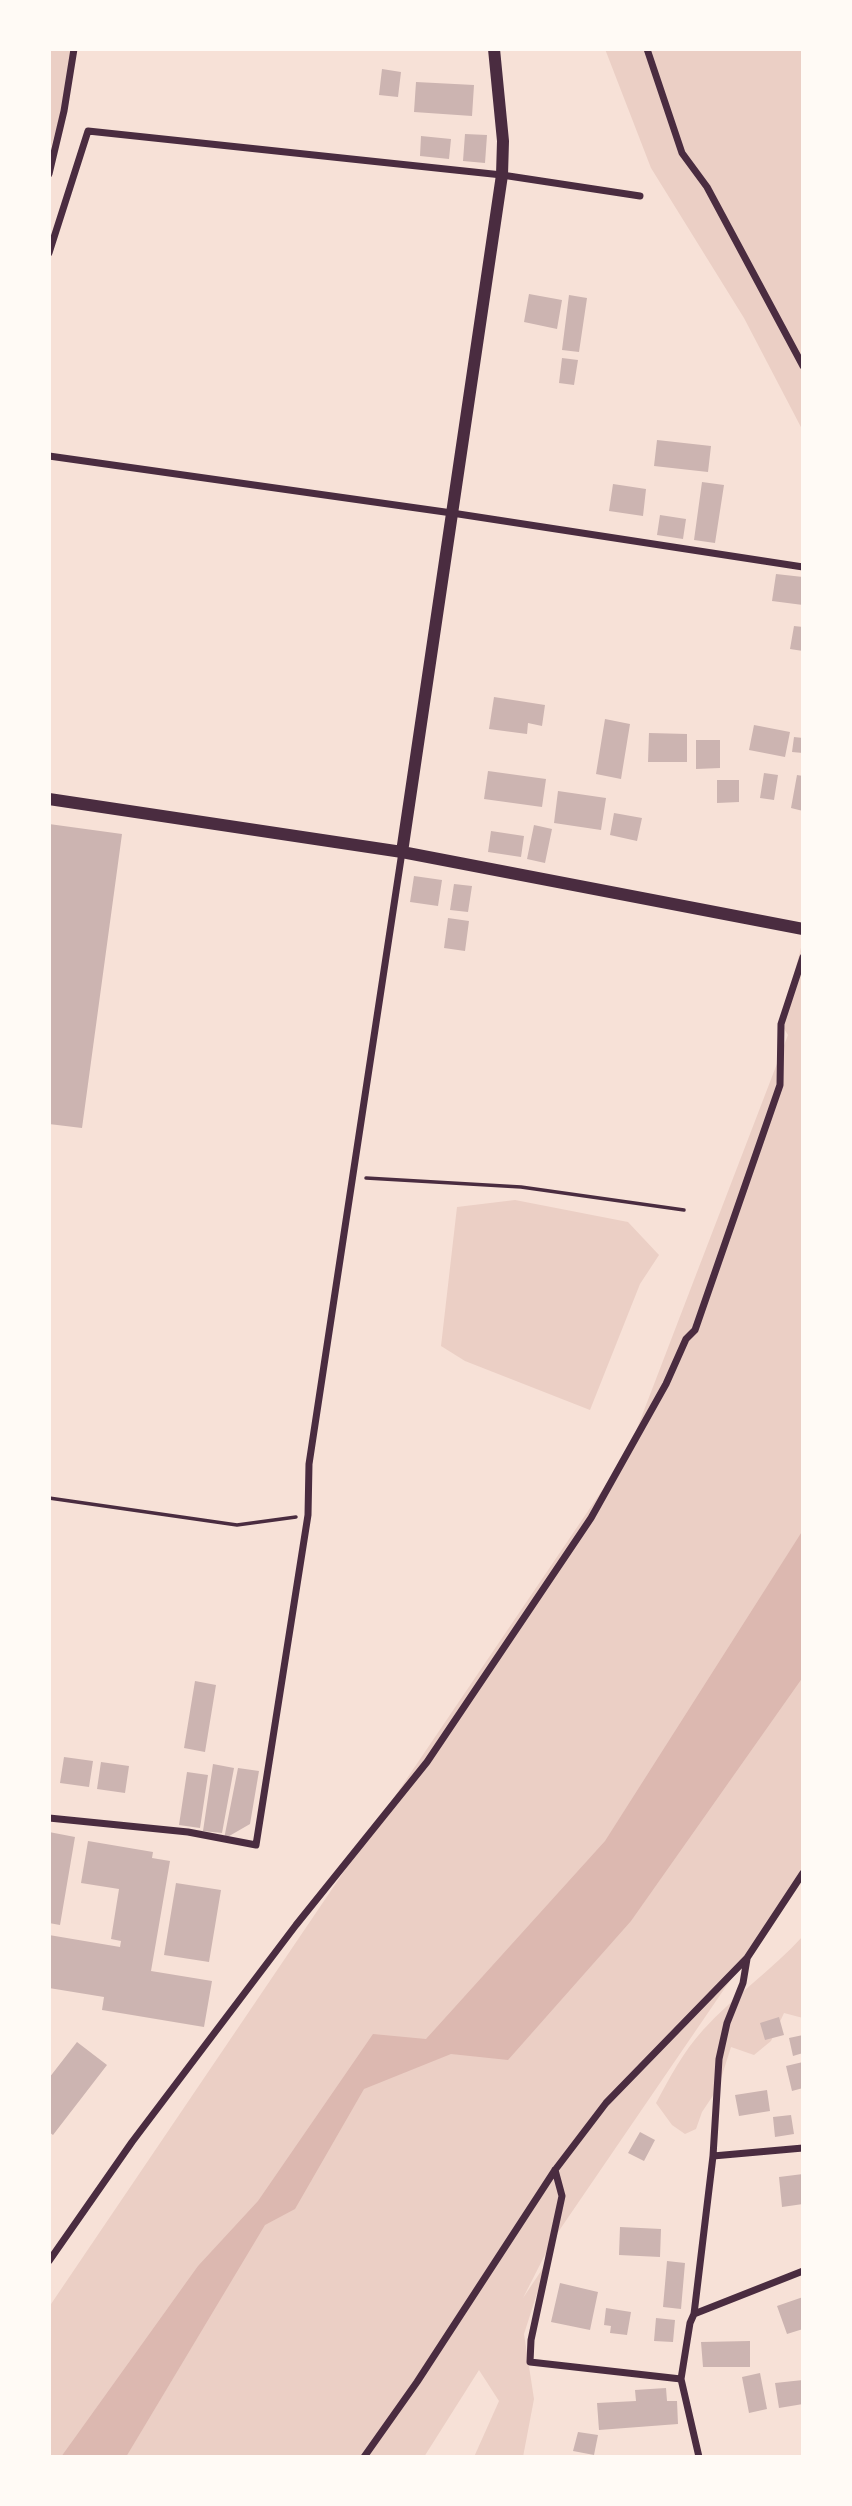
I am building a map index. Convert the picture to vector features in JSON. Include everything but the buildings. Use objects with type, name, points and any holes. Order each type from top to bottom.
[{"type":"street","points":[[49,174],[64,111],[74,49]]},
{"type":"street","points":[[49,1818],[188,1832],[256,1845],[308,1515],[309,1464],[502,175],[503,141],[495,49]]},
{"type":"street","points":[[647,49],[682,153],[707,187],[803,366]]},
{"type":"street","points":[[49,253],[88,131],[502,175],[640,196]]},
{"type":"street","points":[[49,456],[803,566]]},
{"type":"street","points":[[49,799],[402,852],[803,929]]},
{"type":"street","points":[[49,2261],[132,2142],[296,1925],[427,1762],[591,1518],[666,1384],[686,1339],[695,1330],[780,1085],[781,1024],[803,957]]},
{"type":"street","points":[[364,2457],[417,2382],[555,2170],[606,2103],[747,1958],[803,1873]]},
{"type":"street","points":[[699,2457],[681,2379],[690,2323],[694,2314],[713,2157],[719,2059],[727,2023],[743,1983],[747,1958]]},
{"type":"street","points":[[713,2157],[803,2148]]},
{"type":"street","points":[[555,2170],[562,2196],[531,2340],[530,2362],[681,2379]]},
{"type":"street","points":[[694,2314],[803,2272]]},
{"type":"path","points":[[353,1177],[521,1187],[684,1210]]},
{"type":"path","points":[[49,1498],[237,1525],[308,1515]]},
{"type":"shaded area","points":[[49,49],[74,49],[67,94],[49,153]]},
{"type":"shaded area","points":[[605,49],[803,49],[803,431],[744,318],[651,168]]},
{"type":"shaded area","points":[[803,940],[803,1871],[552,2241],[523,2298],[547,2262],[524,2334],[534,2399],[523,2457],[474,2457],[499,2401],[479,2370],[424,2457],[49,2457],[49,2307],[628,1452],[788,1035],[781,1024]]},
{"type":"shaded area","points":[[515,1200],[628,1222],[659,1255],[640,1284],[590,1410],[465,1361],[441,1346],[457,1207]]},
{"type":"shaded area","points":[[803,1530],[803,1677],[631,1921],[508,2060],[451,2054],[364,2089],[295,2209],[265,2225],[126,2457],[61,2457],[198,2266],[258,2201],[373,2034],[426,2039],[605,1841]]},
{"type":"shaded area","points":[[803,1936],[803,2018],[784,2013],[771,2041],[754,2055],[731,2047],[718,2088],[702,2112],[696,2129],[685,2134],[672,2125],[656,2103],[677,2065],[696,2038],[715,2018]]}]
